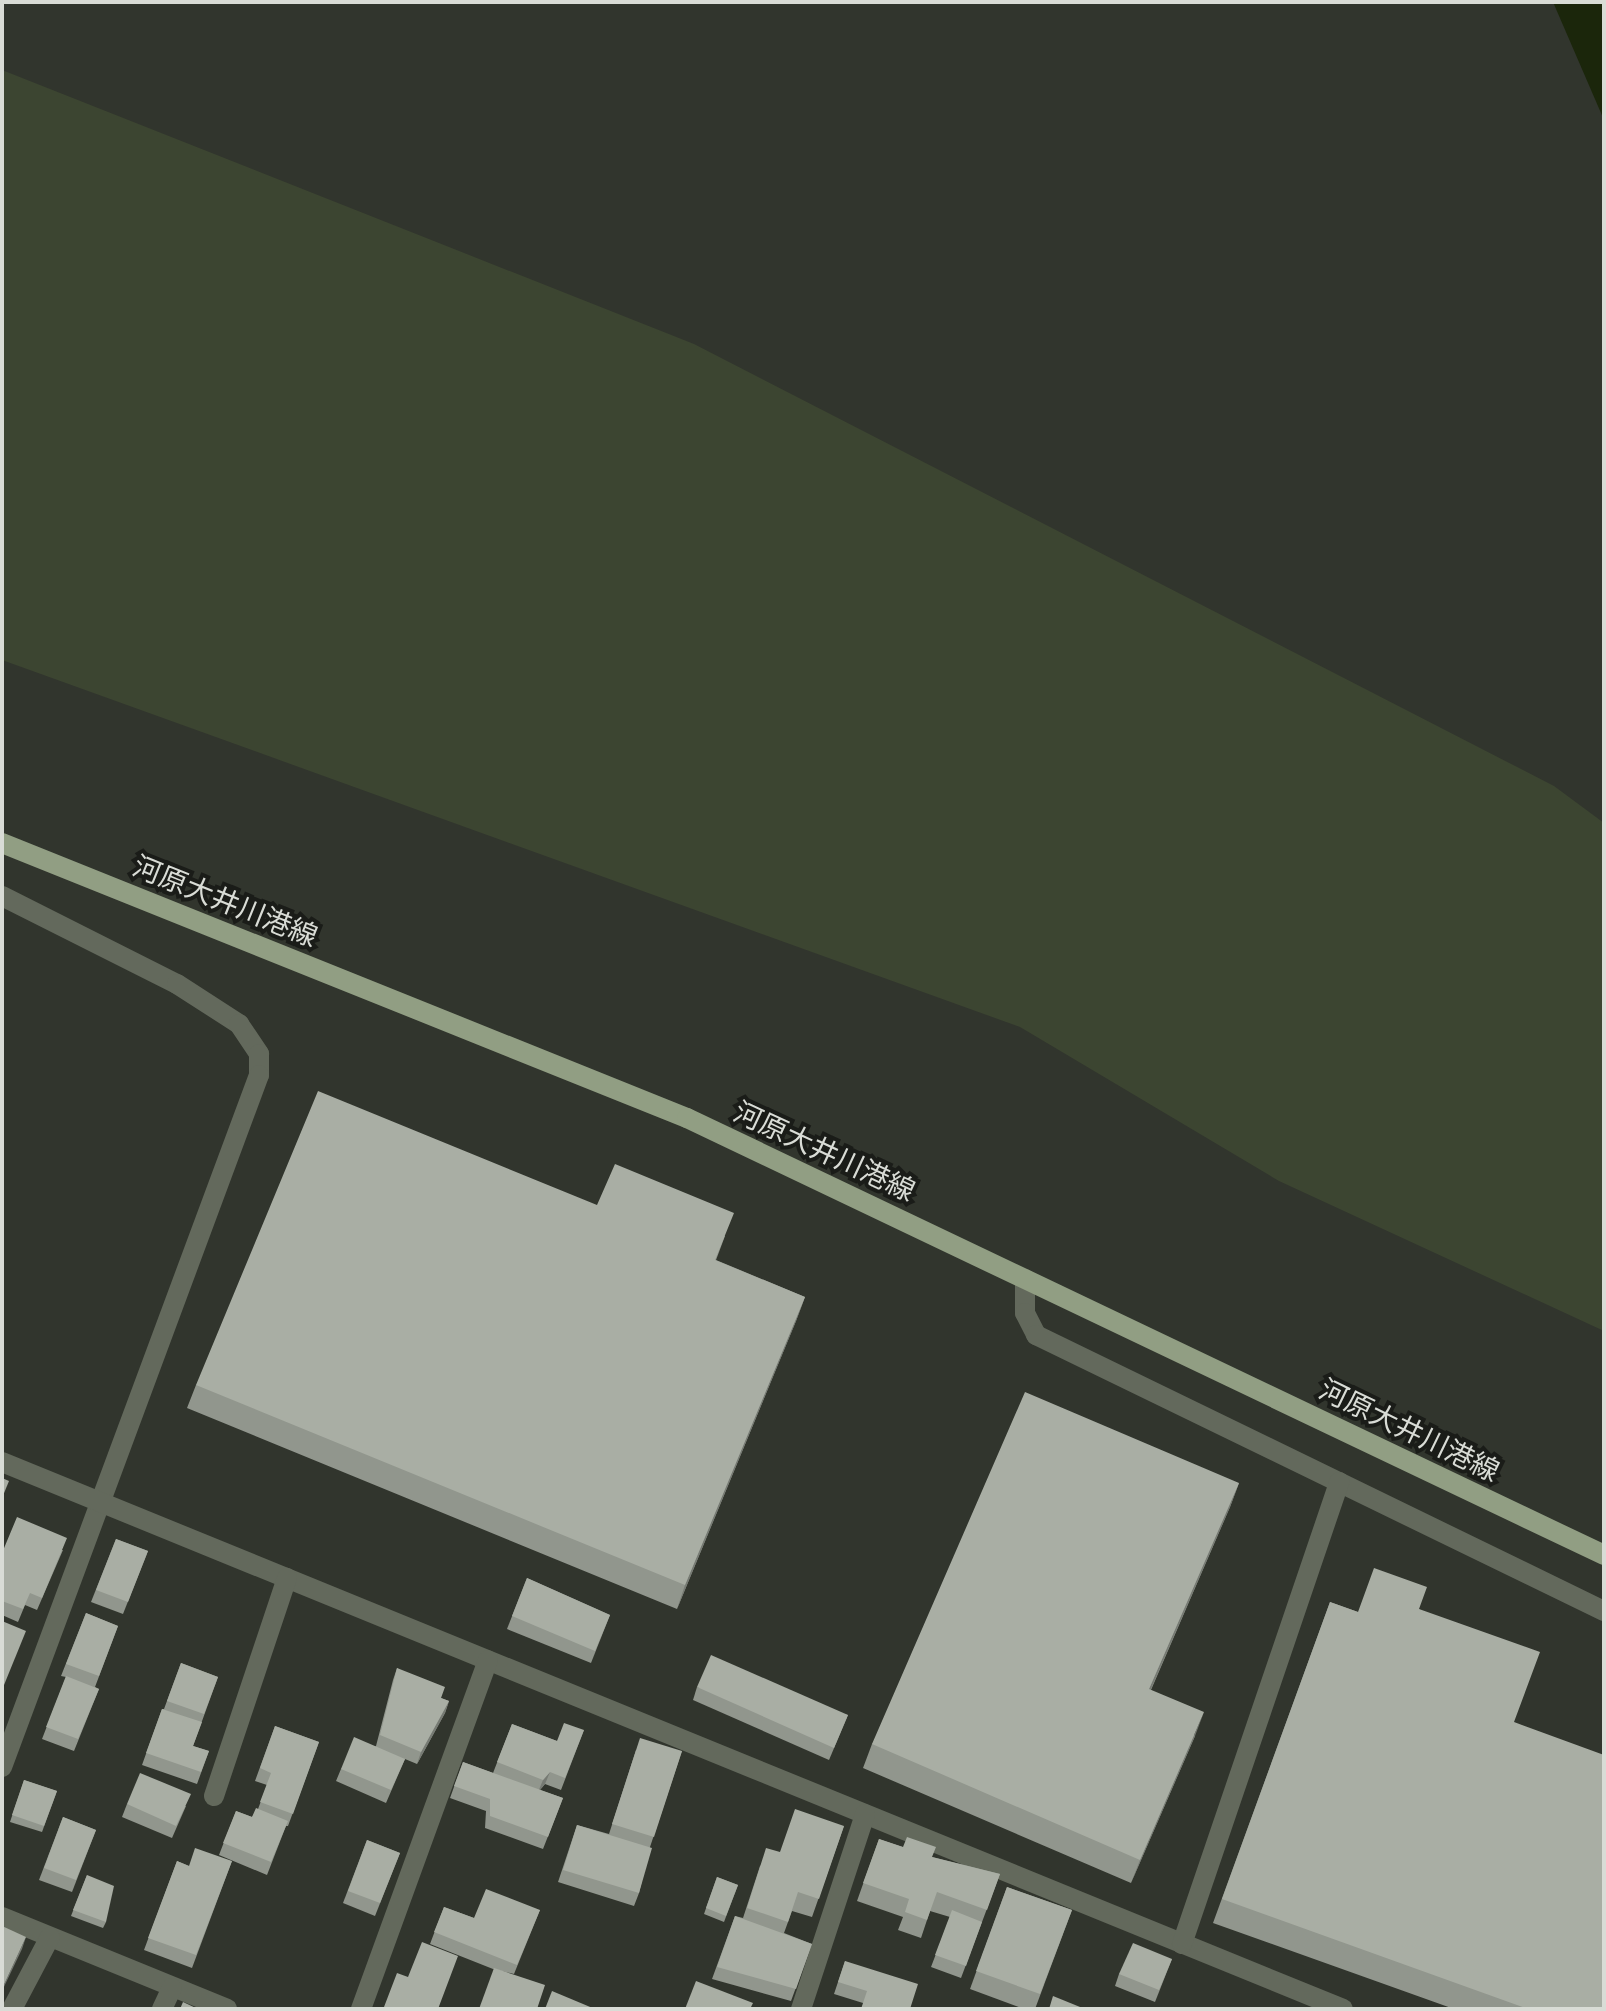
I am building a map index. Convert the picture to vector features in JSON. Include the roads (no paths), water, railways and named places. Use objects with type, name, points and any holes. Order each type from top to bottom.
[{"type":"main road","name":"河原大井川港線","points":[[2,843],[687,1118],[1604,1555]]},
{"type":"street","points":[[2,896],[177,984],[239,1024],[259,1054],[259,1075],[96,1500],[2,1767]]},
{"type":"street","points":[[1025,1279],[1025,1313],[1036,1335],[1604,1611]]},
{"type":"street","points":[[2,1462],[1343,2009]]},
{"type":"street","points":[[1182,1944],[1339,1482]]},
{"type":"street","points":[[214,1796],[287,1578]]},
{"type":"street","points":[[361,2009],[488,1660]]},
{"type":"street","points":[[801,2009],[865,1814]]},
{"type":"street","points":[[2,1917],[227,2009]]},
{"type":"street","points":[[12,2009],[50,1937]]},
{"type":"street","points":[[162,2009],[172,1988]]}]
